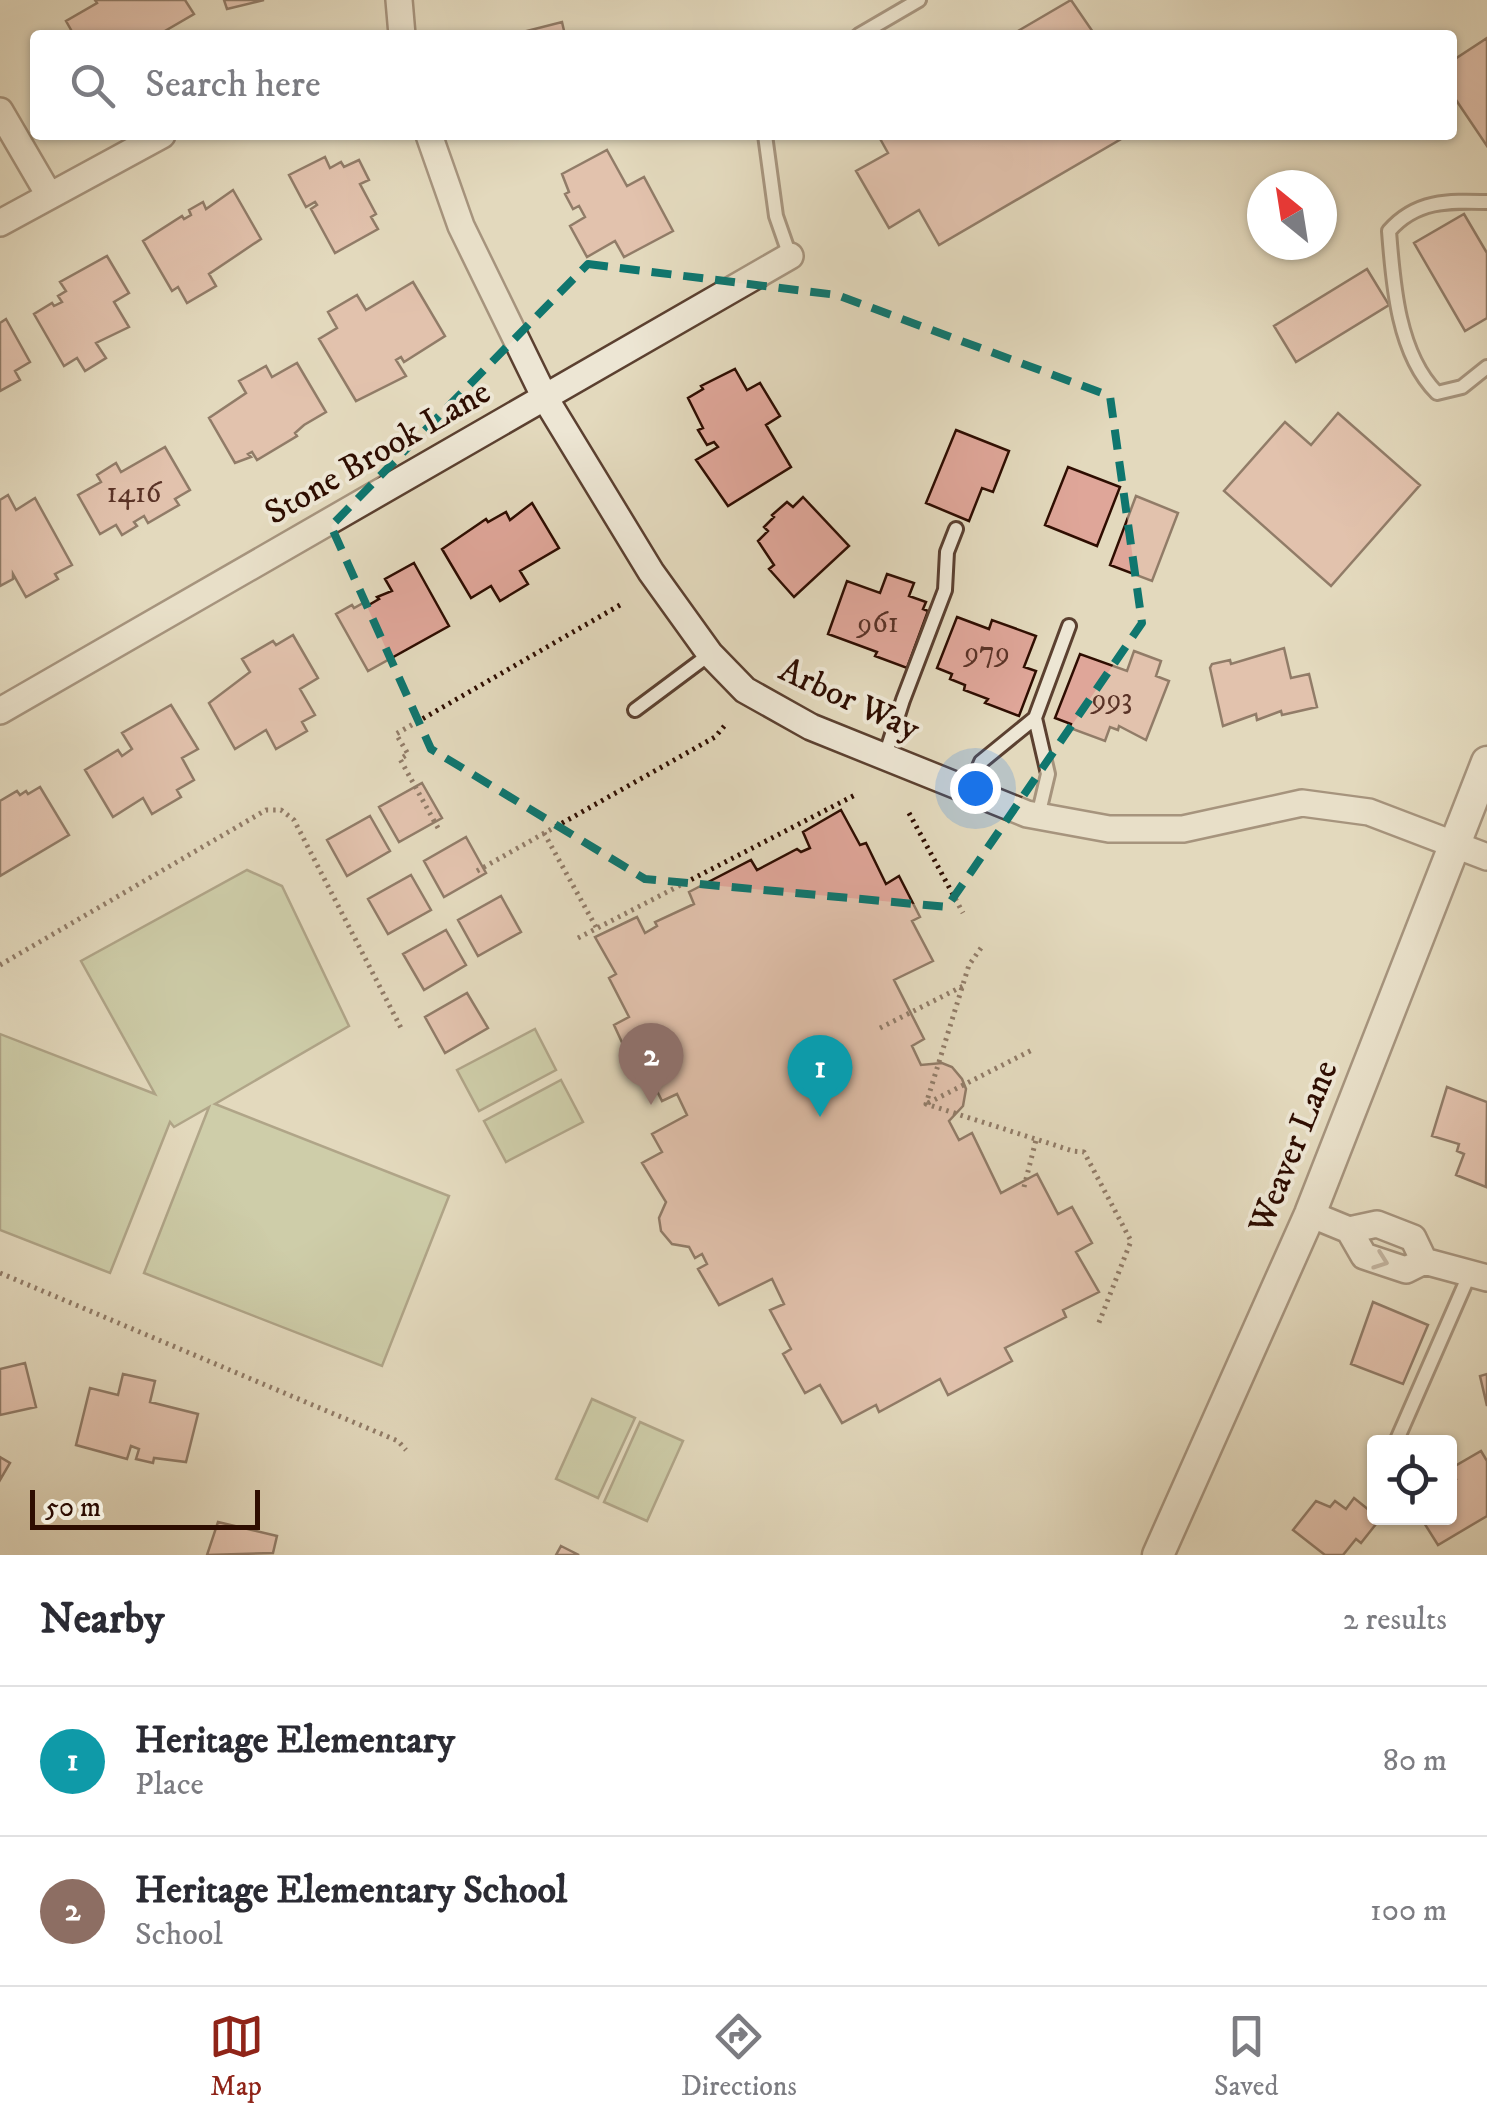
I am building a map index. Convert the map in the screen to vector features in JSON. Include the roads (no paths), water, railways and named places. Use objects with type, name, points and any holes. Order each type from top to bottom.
[{"type":"street","points":[[399,0],[402,30]]},
{"type":"street","points":[[0,111],[49,194]]},
{"type":"street","points":[[0,223],[152,140]]},
{"type":"street","name":"Arbor Way","points":[[431,140],[461,226],[545,398],[650,572],[710,654],[745,690],[811,726],[1038,816],[1109,829],[1183,829],[1302,803],[1369,812],[1487,856]]},
{"type":"street","name":"Stone Brook Lane","points":[[0,711],[790,256]]},
{"type":"street","name":"Weaver Lane","points":[[1158,1555],[1310,1214],[1487,762]]},
{"type":"street","points":[[1310,1214],[1349,1230],[1377,1224],[1413,1238],[1424,1261],[1478,1275]]},
{"type":"lane","points":[[868,30],[919,0]]},
{"type":"lane","points":[[766,140],[776,216],[790,256]]},
{"type":"lane","points":[[1487,202],[1450,201],[1424,207],[1404,214],[1389,231],[1403,321],[1422,378],[1437,394],[1462,387],[1487,367]]},
{"type":"lane","points":[[885,756],[946,590],[947,552],[956,529]]},
{"type":"lane","points":[[969,790],[982,762],[1035,718],[1069,626]]},
{"type":"lane","points":[[635,710],[710,654]]},
{"type":"lane","points":[[1035,718],[1048,774],[1038,816]]},
{"type":"lane","points":[[1399,1435],[1478,1275]]},
{"type":"place","name":"Heritage Elementary School","points":[[651,1105]]},
{"type":"place","name":"Heritage Elementary","points":[[820,1117]]}]
